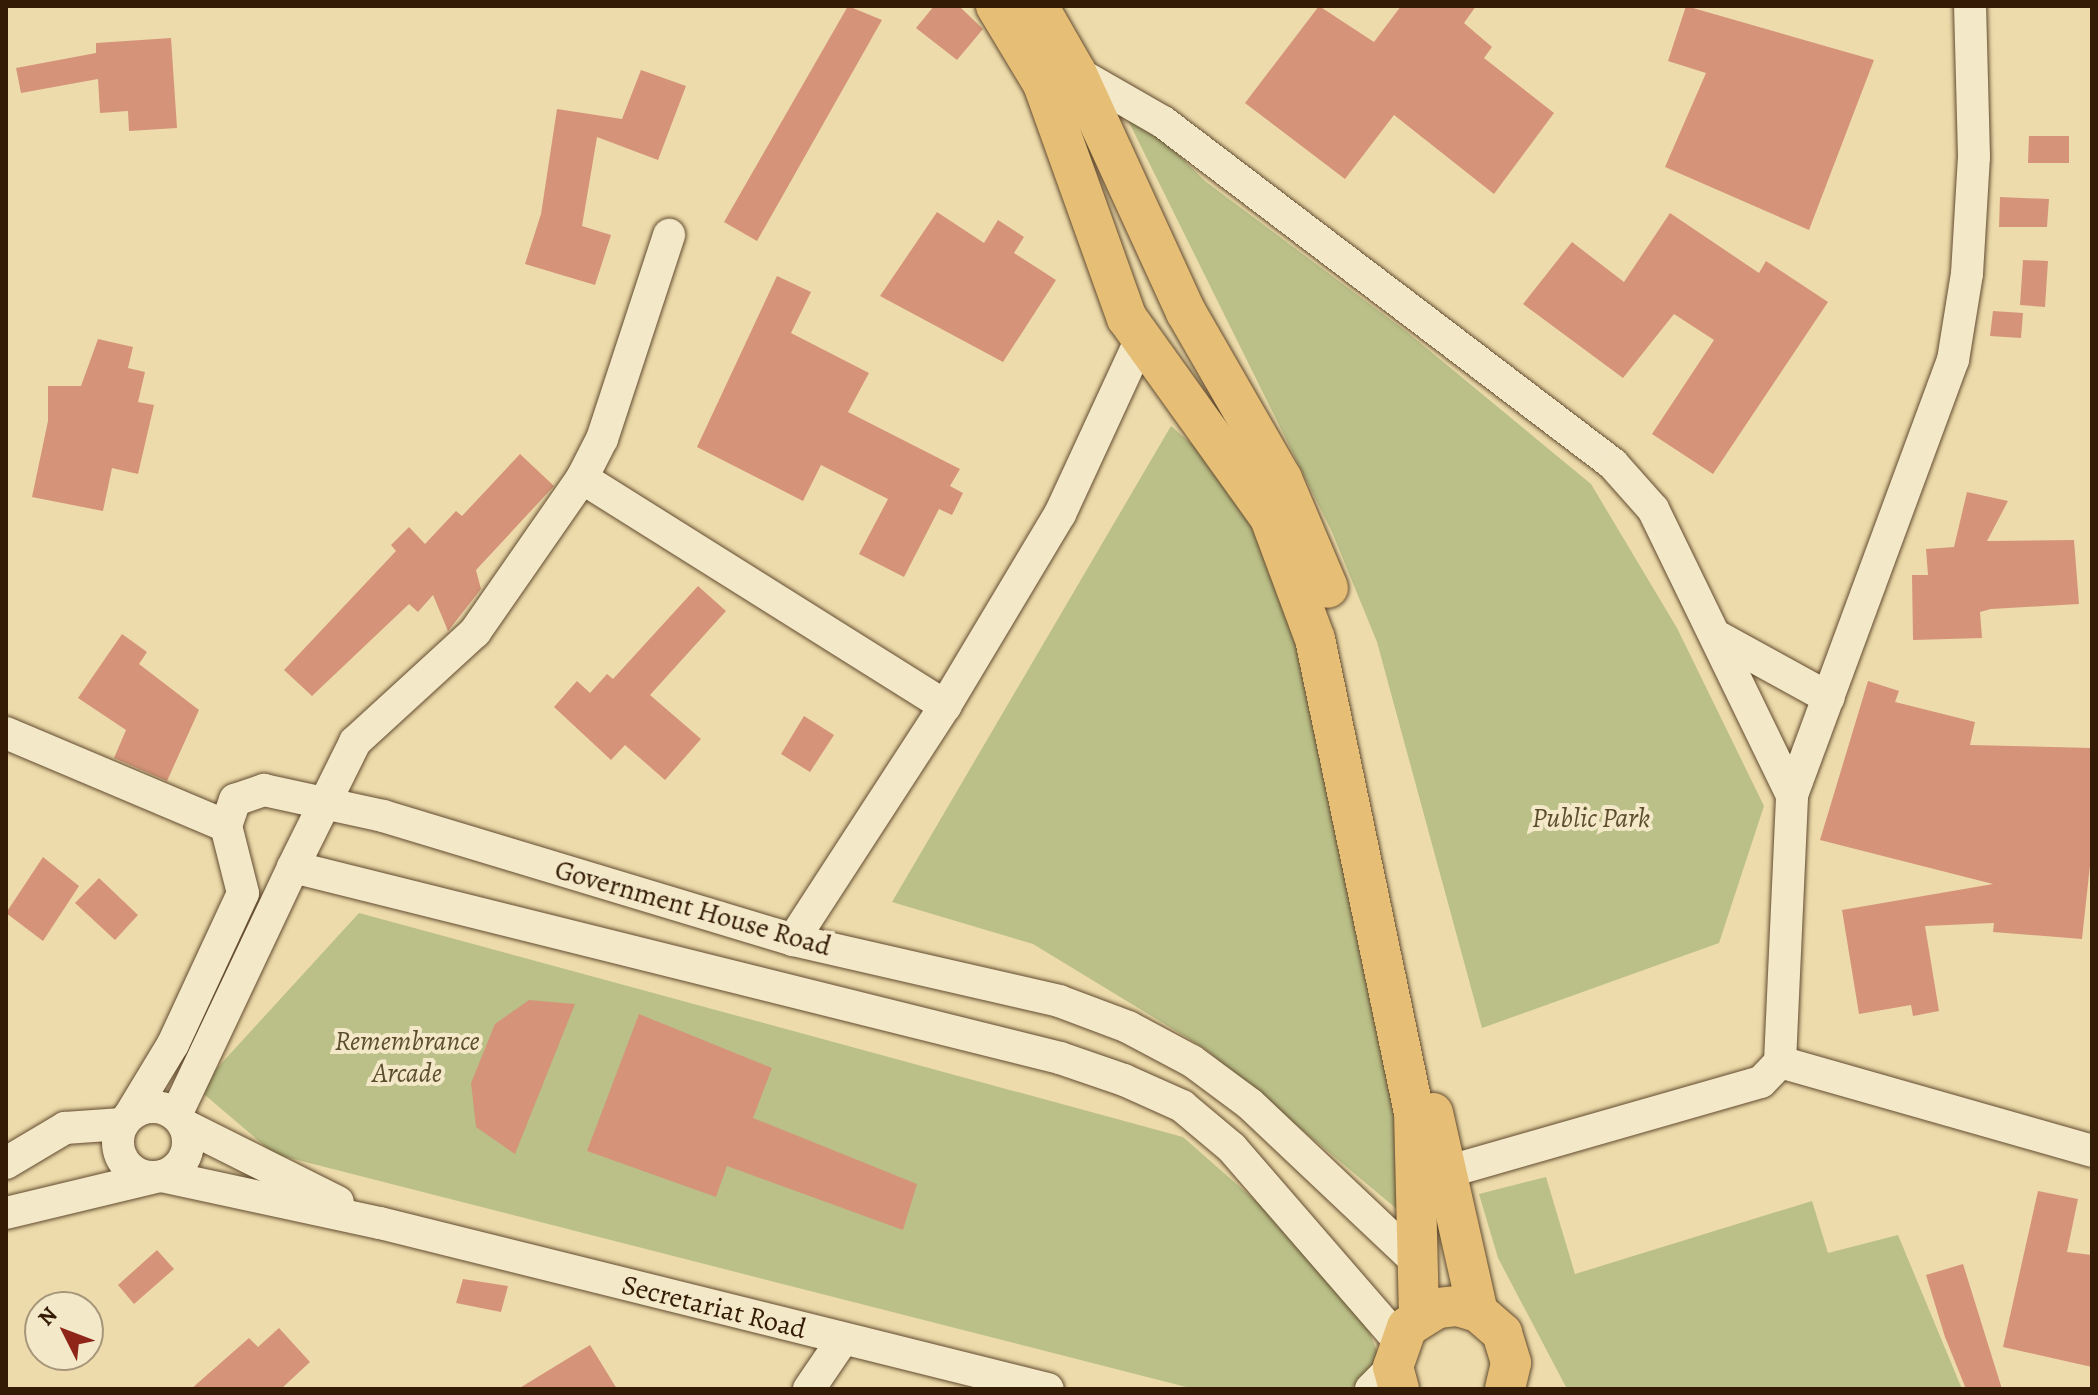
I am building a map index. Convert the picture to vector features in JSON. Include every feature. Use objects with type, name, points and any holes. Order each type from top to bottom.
[{"type":"main road","points":[[996,6],[1043,84],[1140,341],[1225,447],[1270,518],[1315,639],[1414,1111],[1415,1260],[1396,1361]]},
{"type":"main road","points":[[1038,6],[1076,72],[1186,312],[1282,479],[1326,581],[1400,914],[1443,1173],[1478,1312]]},
{"type":"main road","points":[[1396,1361],[1458,1306],[1478,1312],[1502,1333],[1509,1386]]},
{"type":"street","points":[[1443,1173],[1761,1082],[1780,1062],[1792,795],[1953,360],[1967,274],[1974,157],[1970,6]]},
{"type":"street","points":[[1076,72],[1163,122],[1575,431],[1653,509],[1720,638],[1792,795]]},
{"type":"street","points":[[6,1213],[157,1177],[185,1156],[180,1120],[320,803],[355,742],[475,632],[582,478],[602,439],[669,235]]},
{"type":"street","points":[[793,940],[945,706],[1060,514],[1140,341]]},
{"type":"street","points":[[582,478],[945,706]]},
{"type":"street","points":[[1720,638],[1829,698]]},
{"type":"street","points":[[6,733],[226,826],[243,893],[173,1044],[126,1120],[118,1145],[124,1164],[157,1177]]},
{"type":"street","name":"Government House Road","points":[[226,826],[235,800],[252,789],[383,816],[793,940],[1059,1001],[1128,1027],[1192,1061],[1250,1104],[1415,1260]]},
{"type":"street","name":"Government House Road","points":[[293,867],[1060,1058],[1124,1080],[1182,1106],[1232,1148],[1373,1303],[1396,1361]]},
{"type":"street","points":[[1780,1062],[2092,1151]]},
{"type":"street","points":[[6,1163],[65,1128],[126,1120],[153,1107],[180,1120]]},
{"type":"street","name":"Secretariat Road","points":[[180,1120],[380,1223]]},
{"type":"street","name":"Secretariat Road","points":[[157,1177],[380,1223],[1048,1389]]},
{"type":"street","points":[[809,1389],[843,1339]]},
{"type":"green space","name":"Public Park","points":[[1113,90],[1205,181],[1407,332],[1591,484],[1677,628],[1764,806],[1719,943],[1482,1028],[1377,642],[1332,532]]},
{"type":"green space","points":[[1171,426],[1239,485],[1320,691],[1410,1102],[1398,1210],[1204,1048],[1033,944],[892,902]]},
{"type":"green space","name":"Remembrance Arcade","points":[[359,913],[1183,1137],[1350,1284],[1381,1361],[1350,1389],[1194,1389],[274,1154],[198,1089]]},
{"type":"green space","points":[[1546,1177],[1575,1274],[1812,1201],[1828,1253],[1898,1235],[1962,1389],[1567,1389],[1498,1258],[1479,1194]]},
{"type":"building","points":[[848,6],[882,20],[757,241],[724,222]]},
{"type":"building","points":[[934,6],[959,6],[983,29],[957,60],[916,28]]},
{"type":"building","points":[[1319,6],[1374,42],[1401,6],[1476,6],[1464,23],[1492,47],[1484,58],[1554,113],[1494,194],[1394,115],[1345,179],[1245,103]]},
{"type":"building","points":[[1686,6],[1874,60],[1809,230],[1665,167],[1706,73],[1668,61]]},
{"type":"building","points":[[171,38],[177,128],[129,131],[128,111],[100,113],[98,79],[21,93],[16,68],[96,53],[96,43]]},
{"type":"building","points":[[641,70],[686,86],[658,160],[597,137],[582,226],[611,235],[595,285],[525,264],[541,214],[557,109],[622,119]]},
{"type":"building","points":[[2029,136],[2069,136],[2069,163],[2028,163]]},
{"type":"building","points":[[2000,197],[2049,199],[2047,227],[1999,227]]},
{"type":"building","points":[[937,212],[984,243],[998,220],[1024,237],[1014,253],[1056,280],[1003,362],[880,296]]},
{"type":"building","points":[[1670,213],[1759,273],[1766,261],[1828,302],[1713,474],[1652,434],[1714,340],[1674,314],[1623,378],[1523,304],[1572,242],[1624,282]]},
{"type":"building","points":[[2023,260],[2048,261],[2045,307],[2020,305]]},
{"type":"building","points":[[777,276],[811,292],[791,333],[869,373],[848,412],[960,469],[950,486],[963,493],[952,515],[939,509],[904,577],[859,554],[888,499],[821,465],[803,501],[697,447]]},
{"type":"building","points":[[1993,311],[2023,313],[2021,338],[1990,336]]},
{"type":"building","points":[[98,339],[133,347],[128,368],[145,372],[138,402],[154,405],[138,474],[112,468],[103,511],[32,497],[48,421],[48,386],[81,386]]},
{"type":"building","points":[[520,454],[554,486],[476,570],[481,589],[448,631],[433,595],[418,612],[409,604],[312,696],[284,670],[396,551],[391,545],[409,527],[425,544],[456,511],[462,516]]},
{"type":"building","points":[[1967,492],[2008,501],[1987,541],[2074,540],[2079,604],[1991,609],[1980,612],[1982,638],[1913,640],[1912,575],[1928,575],[1926,549],[1954,547]]},
{"type":"building","points":[[698,586],[726,611],[650,695],[701,739],[665,780],[625,745],[611,760],[554,707],[577,681],[590,693],[607,674],[613,679]]},
{"type":"building","points":[[122,634],[147,652],[139,664],[199,710],[167,781],[114,758],[126,730],[78,698]]},
{"type":"building","points":[[1868,681],[1899,691],[1895,702],[1975,722],[1970,745],[2092,748],[2092,847],[2082,939],[1993,932],[1994,923],[1925,926],[1939,1011],[1913,1016],[1911,1005],[1859,1014],[1842,910],[1993,884],[1820,840]]},
{"type":"building","points":[[804,716],[834,735],[810,772],[781,754]]},
{"type":"building","points":[[43,857],[79,886],[43,941],[6,913]]},
{"type":"building","points":[[99,878],[138,915],[115,940],[75,903]]},
{"type":"building","points":[[529,1000],[575,1004],[515,1154],[476,1127],[471,1083],[495,1024]]},
{"type":"building","points":[[639,1014],[772,1068],[753,1118],[917,1184],[903,1230],[727,1166],[716,1197],[587,1151]]},
{"type":"building","points":[[2038,1191],[2078,1199],[2067,1252],[2092,1255],[2092,1367],[2003,1347]]},
{"type":"building","points":[[157,1250],[174,1269],[134,1304],[118,1285]]},
{"type":"building","points":[[1963,1264],[2002,1389],[1966,1389],[1945,1337],[1926,1275]]},
{"type":"building","points":[[463,1279],[508,1286],[501,1312],[456,1303]]},
{"type":"building","points":[[279,1328],[310,1362],[281,1389],[191,1389],[249,1338],[258,1347]]},
{"type":"building","points":[[590,1345],[617,1389],[518,1389]]}]
